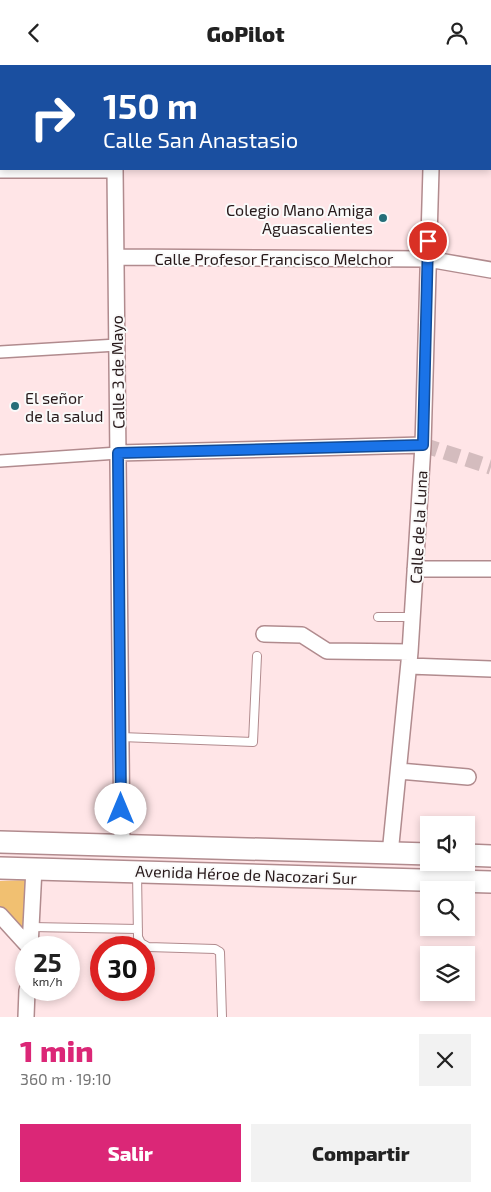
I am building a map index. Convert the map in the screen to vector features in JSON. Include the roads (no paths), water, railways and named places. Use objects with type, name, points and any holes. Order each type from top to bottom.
[{"type":"main road","name":"Avenida Héroe de Nacozari Sur","points":[[0,842],[420,854]]},
{"type":"main road","points":[[475,855],[491,856]]},
{"type":"main road","name":"Avenida Héroe de Nacozari Sur","points":[[0,868],[491,882]]},
{"type":"street","name":"Calle 3 de Mayo","points":[[116,170],[116,345],[122,845]]},
{"type":"street","name":"Calle de la Luna","points":[[390,854],[409,659],[423,445],[431,170]]},
{"type":"street","name":"Calle Profesor Francisco Melchor","points":[[116,257],[428,259],[491,270]]},
{"type":"street","points":[[0,352],[116,345]]},
{"type":"street","points":[[0,461],[118,453],[423,445]]},
{"type":"street","points":[[415,569],[491,569]]},
{"type":"street","points":[[264,635],[302,635],[327,651],[491,669]]},
{"type":"street","points":[[399,771],[468,777]]},
{"type":"street","points":[[30,936],[34,868]]},
{"type":"street","points":[[0,915],[19,936]]},
{"type":"street","points":[[26,1017],[27,1001]]},
{"type":"lane","points":[[378,617],[412,617]]},
{"type":"lane","points":[[121,737],[253,742],[256,656]]},
{"type":"lane","points":[[137,871],[138,929],[141,943],[148,947],[215,949],[220,952],[222,1017]]},
{"type":"lane","points":[[31,927],[138,929]]},
{"type":"tunnel","points":[[423,445],[491,467]]},
{"type":"place","name":"Colegio Mano Amiga Aguascalientes","points":[[383,218]]},
{"type":"place","name":"El señor de la salud","points":[[15,406]]}]
